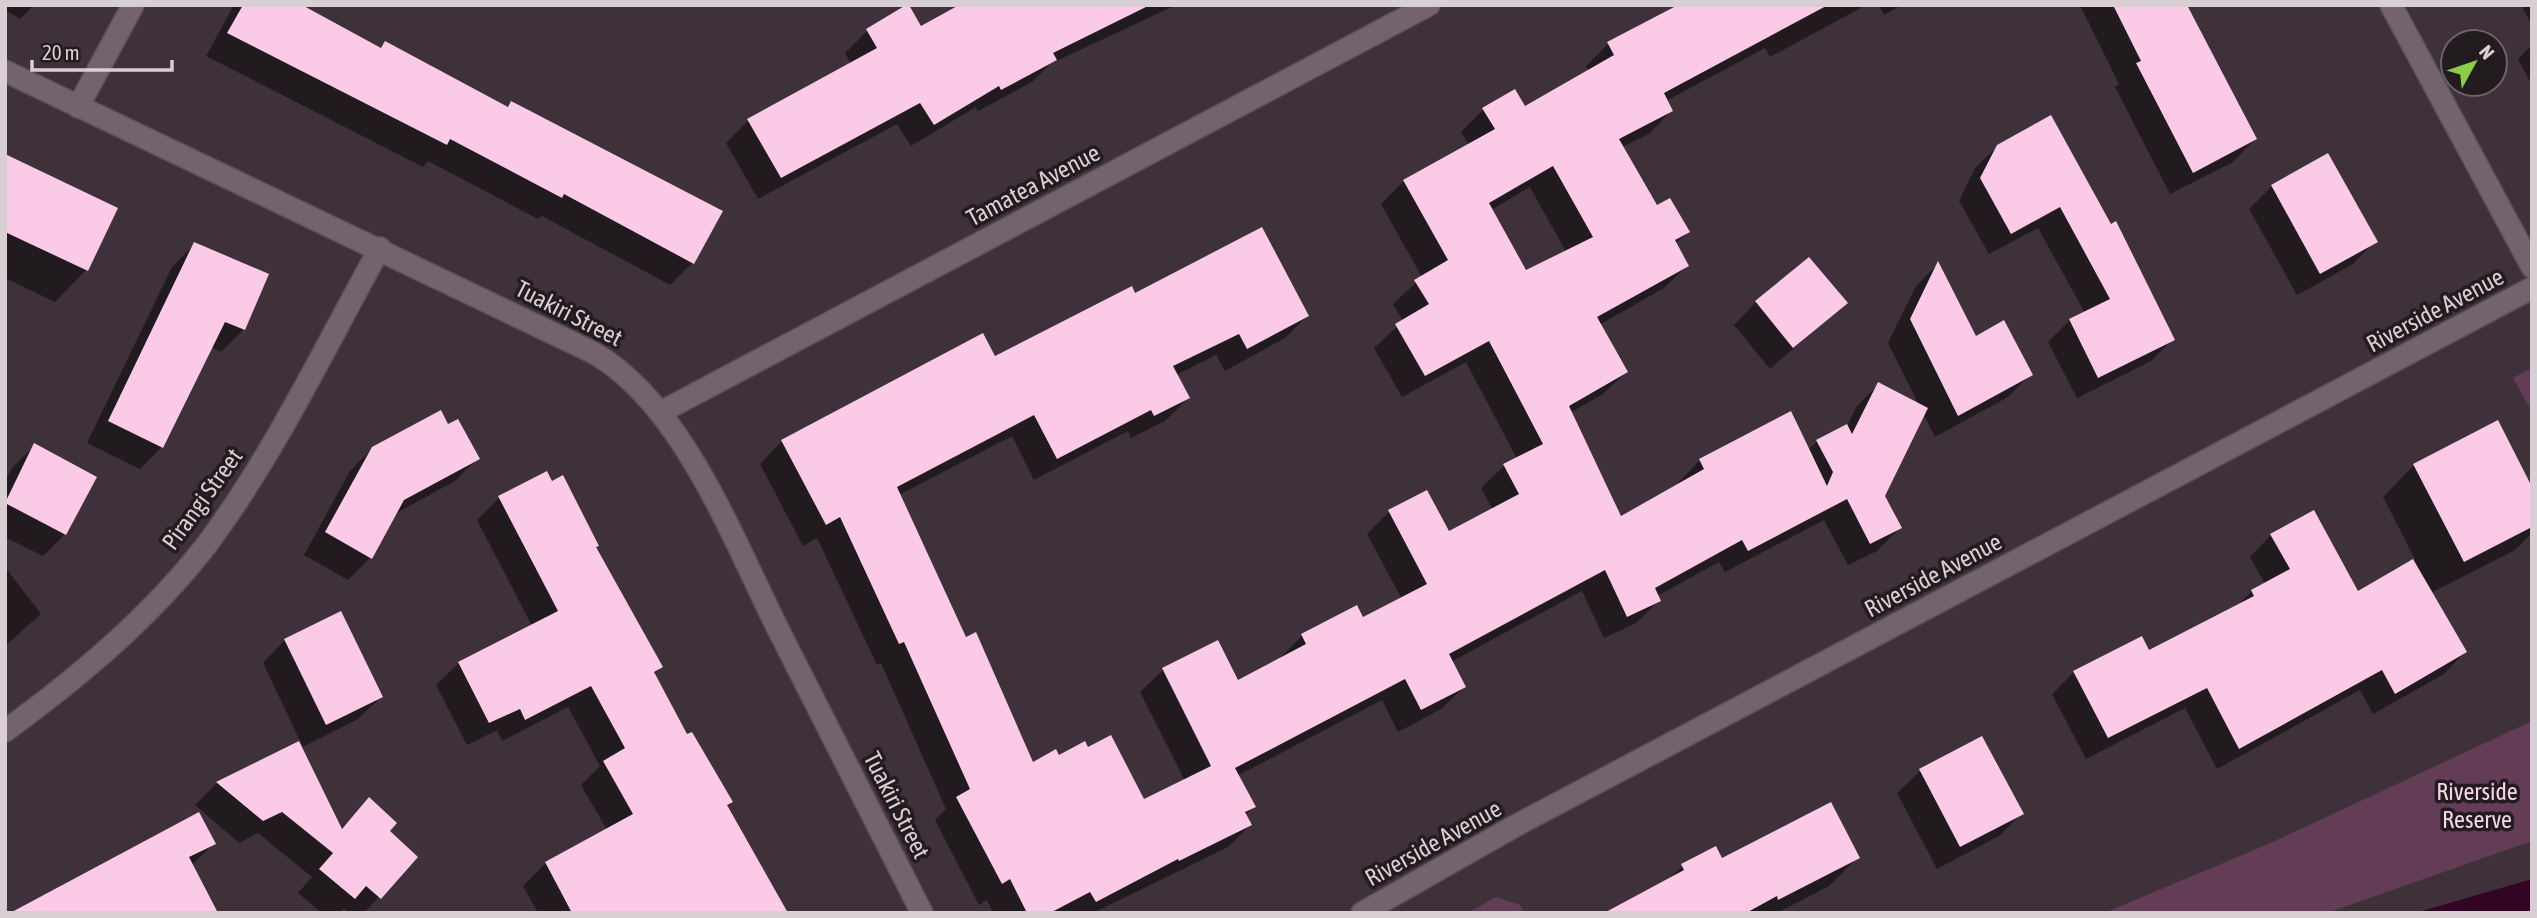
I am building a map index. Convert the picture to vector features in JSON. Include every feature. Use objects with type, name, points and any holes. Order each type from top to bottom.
[{"type":"street","points":[[78,107],[133,5]]},
{"type":"street","name":"Tamatea Avenue","points":[[661,412],[1429,5]]},
{"type":"street","points":[[2392,5],[2532,267]]},
{"type":"street","name":"Tuakiri Street","points":[[5,71],[380,248],[604,358],[633,381],[661,412],[708,489],[922,913]]},
{"type":"street","name":"Pirangi Street","points":[[5,732],[90,665],[136,624],[206,545],[254,477],[380,248]]},
{"type":"street","name":"Riverside Avenue","points":[[1362,913],[1515,826],[2532,288]]},
{"type":"green space","points":[[2532,368],[2532,412],[2513,378]]},
{"type":"green space","name":"Riverside Reserve","points":[[2532,721],[2532,841],[2327,913],[2104,913],[2266,845]]},
{"type":"green space","points":[[1496,897],[1520,905],[1524,913],[1468,913]]},
{"type":"shaded area","points":[[2532,879],[2532,913],[2415,913]]},
{"type":"building","points":[[243,5],[302,5],[381,48],[385,41],[508,107],[511,101],[723,211],[694,264],[564,194],[562,198],[450,139],[447,145],[227,33]]},
{"type":"building","points":[[909,5],[921,26],[959,5],[1150,5],[1053,53],[1057,60],[1001,90],[999,86],[934,125],[920,103],[781,178],[747,119],[877,48],[866,29]]},
{"type":"building","points":[[1678,5],[1828,5],[1664,93],[1673,111],[1619,139],[1657,205],[1670,198],[1690,232],[1675,240],[1689,266],[1597,317],[1628,372],[1569,406],[1621,516],[1704,469],[1699,459],[1791,411],[1827,486],[1833,472],[1816,440],[1847,424],[1852,434],[1878,382],[1928,408],[1885,496],[1902,528],[1870,544],[1847,499],[1748,551],[1742,540],[1655,588],[1661,601],[1627,617],[1605,570],[1449,654],[1466,687],[1421,710],[1405,679],[1235,768],[1256,807],[1245,812],[1252,825],[1179,861],[1178,859],[1096,902],[1090,892],[1050,913],[1027,913],[1010,879],[1002,884],[956,797],[970,789],[904,642],[899,644],[840,517],[826,525],[781,440],[983,333],[995,356],[1132,286],[1135,293],[1262,227],[1309,316],[1247,349],[1239,334],[1173,366],[1190,398],[1154,416],[1151,410],[1057,459],[1034,415],[897,487],[966,637],[976,632],[1033,762],[1056,749],[1059,755],[1085,741],[1088,747],[1111,735],[1144,799],[1211,766],[1162,668],[1218,640],[1238,680],[1306,644],[1301,634],[1357,605],[1363,617],[1427,584],[1388,510],[1427,490],[1449,531],[1519,494],[1503,464],[1543,444],[1489,341],[1425,376],[1395,324],[1429,304],[1414,280],[1448,260],[1403,180],[1495,129],[1482,108],[1515,89],[1525,106],[1614,55],[1607,42]],"holes":[[[1553,166],[1593,237],[1526,270],[1489,203]]]},
{"type":"building","points":[[2113,5],[2187,5],[2257,139],[2193,173],[2136,63],[2141,61]]},
{"type":"building","points":[[2051,115],[2111,224],[2116,221],[2175,340],[2098,378],[2069,319],[2110,299],[2060,207],[2011,234],[1980,178],[1997,145]]},
{"type":"building","points":[[2328,153],[2378,242],[2320,274],[2271,185]]},
{"type":"building","points":[[5,154],[118,208],[88,271],[5,232]]},
{"type":"building","points":[[194,242],[269,274],[245,330],[225,322],[163,448],[108,421]]},
{"type":"building","points":[[1809,257],[1848,303],[1793,348],[1755,301]]},
{"type":"building","points":[[1938,261],[1976,336],[2004,320],[2033,375],[1958,416],[1910,319]]},
{"type":"building","points":[[441,410],[448,424],[458,419],[480,459],[404,500],[372,559],[325,532],[372,447]]},
{"type":"building","points":[[2498,420],[2532,487],[2532,527],[2464,562],[2413,464]]},
{"type":"building","points":[[34,443],[97,477],[66,535],[5,503]]},
{"type":"building","points":[[547,471],[552,481],[563,475],[599,546],[596,547],[663,667],[654,672],[687,734],[692,732],[733,802],[727,805],[788,913],[572,913],[545,862],[633,814],[603,761],[625,748],[591,686],[525,720],[520,709],[489,723],[458,662],[558,611],[498,496]]},
{"type":"building","points":[[2314,510],[2358,591],[2413,559],[2467,652],[2395,694],[2382,670],[2239,749],[2207,688],[2108,738],[2073,671],[2142,636],[2149,650],[2254,596],[2251,590],[2290,569],[2270,534]]},
{"type":"building","points":[[341,611],[383,697],[326,725],[284,639]]},
{"type":"building","points":[[1982,736],[2024,814],[1960,847],[1919,769]]},
{"type":"building","points":[[299,741],[342,829],[369,797],[397,823],[390,831],[418,857],[381,899],[366,886],[355,899],[319,869],[333,853],[282,812],[263,821],[216,782]]},
{"type":"building","points":[[1831,802],[1860,858],[1778,900],[1777,896],[1746,913],[1604,913],[1684,870],[1681,864],[1716,846],[1722,858]]},
{"type":"building","points":[[199,812],[216,844],[189,857],[218,913],[10,913]]}]
